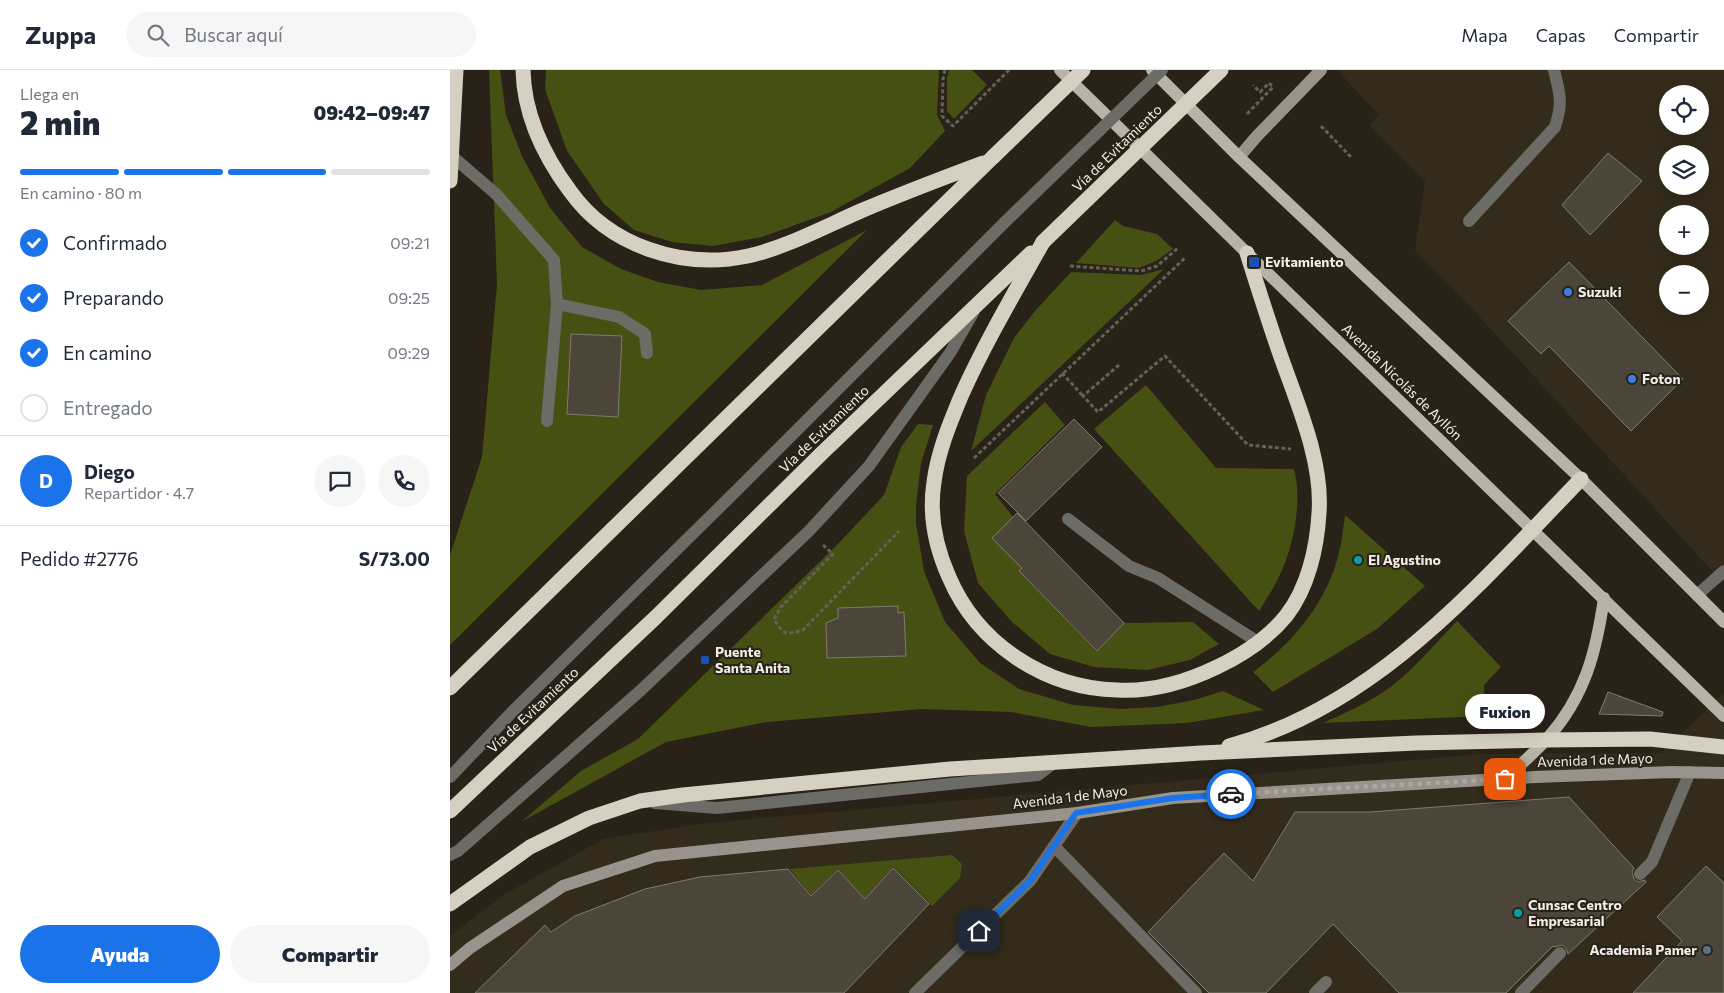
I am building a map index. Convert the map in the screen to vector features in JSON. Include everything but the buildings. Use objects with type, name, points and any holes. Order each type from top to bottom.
[{"type":"highway","points":[[450,181],[456,70]]},
{"type":"highway","points":[[522,70],[526,99],[538,137],[556,173],[574,197],[594,219],[616,234],[649,250],[677,257],[698,260],[723,259],[747,256],[773,249],[902,193],[991,159]]},
{"type":"highway","points":[[450,688],[1083,70]]},
{"type":"highway","name":"Vía de Evitamiento","points":[[450,811],[649,624],[980,300],[1044,242],[1221,70]]},
{"type":"highway","points":[[1044,242],[998,320],[976,362],[942,442],[933,482],[934,524],[937,545],[943,566],[954,590],[968,613],[984,633],[1001,647],[1038,670],[1063,680],[1088,687],[1115,690],[1137,690],[1181,682],[1224,664],[1258,642],[1285,617],[1303,586],[1316,542],[1320,492],[1306,432],[1247,253]]},
{"type":"highway","points":[[1201,753],[1244,742],[1286,726],[1364,683],[1400,657],[1461,602],[1581,479]]},
{"type":"highway","points":[[450,904],[530,847],[589,818],[640,801],[683,795],[950,769],[1201,753],[1416,743],[1650,739],[1724,747]]},
{"type":"main road","name":"Avenida Nicolás de Ayllón","points":[[1060,70],[1724,716]]},
{"type":"main road","points":[[1152,70],[1239,157],[1581,479],[1724,622]]},
{"type":"main road","points":[[1505,779],[1546,740],[1563,719],[1577,696],[1588,672],[1599,636],[1604,598]]},
{"type":"street","points":[[450,777],[515,709],[1162,70]]},
{"type":"street","points":[[1239,157],[1322,70]]},
{"type":"street","points":[[1469,221],[1556,127],[1561,110],[1560,92],[1554,70]]},
{"type":"street","points":[[452,156],[496,194],[554,260],[558,304],[547,421]]},
{"type":"street","points":[[450,855],[458,851],[640,691],[809,531],[868,466],[950,353],[980,300]]},
{"type":"street","points":[[558,304],[619,317],[645,334],[647,353]]},
{"type":"street","points":[[1068,519],[1129,566],[1158,578],[1258,642]]},
{"type":"street","points":[[1697,595],[1724,571]]},
{"type":"street","points":[[1640,874],[1652,862],[1690,772]]},
{"type":"street","name":"Avenida 1 de Mayo","points":[[450,965],[470,948],[563,886],[655,856],[1076,813],[1173,798],[1505,779],[1690,772],[1724,773]]},
{"type":"street","points":[[915,993],[1030,881],[1076,813]]},
{"type":"street","points":[[1054,846],[1196,993]]},
{"type":"street","points":[[1521,993],[1560,953]]},
{"type":"street","points":[[1315,993],[1326,982]]},
{"type":"path","points":[[945,70],[942,116],[953,126],[1009,70]]},
{"type":"path","points":[[1247,114],[1273,87],[1269,83],[1260,92],[1253,85]]},
{"type":"path","points":[[1322,126],[1352,158]]},
{"type":"path","points":[[1070,266],[1141,271],[1157,266],[1178,248]]},
{"type":"path","points":[[974,458],[1186,257]]},
{"type":"path","points":[[1062,373],[1098,412],[1165,356],[1248,445],[1292,449]]},
{"type":"path","points":[[1083,396],[1119,365]]},
{"type":"path","points":[[822,544],[833,554],[781,607],[774,619],[780,630],[790,634],[803,630],[899,531]]},
{"type":"shaded area","points":[[1337,70],[1724,70],[1724,584],[1452,287],[1415,250],[1425,181],[1369,125],[1379,115]]},
{"type":"shaded area","points":[[1724,693],[1724,993],[450,993],[450,936],[505,894],[603,839],[706,823],[1480,754],[1661,753]]},
{"type":"green space","points":[[489,70],[500,70],[506,115],[522,156],[550,208],[582,247],[621,269],[658,282],[701,290],[762,285],[867,230],[450,645],[450,555],[482,457],[497,284]]},
{"type":"green space","points":[[546,70],[939,70],[937,115],[945,131],[910,168],[831,212],[762,237],[713,246],[672,242],[634,230],[604,204],[567,151],[545,89]]},
{"type":"green space","points":[[949,70],[972,70],[987,85],[954,119],[947,111],[947,77]]},
{"type":"green space","points":[[1115,220],[1123,226],[1157,234],[1173,249],[1156,261],[1139,268],[1076,263]]},
{"type":"green space","points":[[1164,269],[971,451],[986,395],[1014,338],[1035,311],[1071,272],[1141,275]]},
{"type":"green space","points":[[1146,385],[1216,468],[1294,469],[1297,482],[1297,511],[1292,541],[1283,569],[1259,611],[1094,429]]},
{"type":"green space","points":[[1045,402],[1065,425],[995,494],[1013,517],[1022,568],[1019,571],[1096,651],[1124,623],[1193,622],[1219,644],[1190,660],[1148,670],[1094,667],[1050,654],[1012,622],[978,583],[964,531],[967,476]]},
{"type":"green space","points":[[918,424],[933,425],[921,463],[916,505],[916,523],[924,571],[945,622],[980,663],[1019,689],[1073,705],[1121,709],[1157,707],[1194,700],[1223,691],[1264,710],[1187,723],[1091,727],[1011,712],[922,709],[767,722],[666,742],[521,822],[581,771],[638,739],[837,545],[884,495],[901,447]]},
{"type":"green space","points":[[1345,515],[1425,586],[1377,629],[1273,692],[1253,672],[1268,661],[1295,635],[1317,605],[1334,571]]},
{"type":"green space","points":[[1457,621],[1501,667],[1484,685],[1485,716],[1323,723],[1368,701],[1392,686]]},
{"type":"green space","points":[[952,855],[962,864],[960,878],[932,906],[893,867],[865,899],[838,869],[811,895],[790,869]]},
{"type":"way so far","points":[[1231,794],[1505,779]]},
{"type":"place","name":"Evitamiento","points":[[1254,262]]},
{"type":"place","name":"Suzuki","points":[[1568,292]]},
{"type":"place","name":"Foton","points":[[1632,379]]},
{"type":"place","name":"El Agustino","points":[[1358,560]]},
{"type":"place","name":"Puente Santa Anita","points":[[705,660]]},
{"type":"place","name":"Fuxion","points":[[1505,779]]},
{"type":"place","name":"Cunsac Centro Empresarial","points":[[1518,913]]},
{"type":"place","name":"Academia Pamer","points":[[1707,950]]},
{"type":"route","points":[[979,931],[1030,881],[1076,813],[1173,798],[1231,794]]}]
